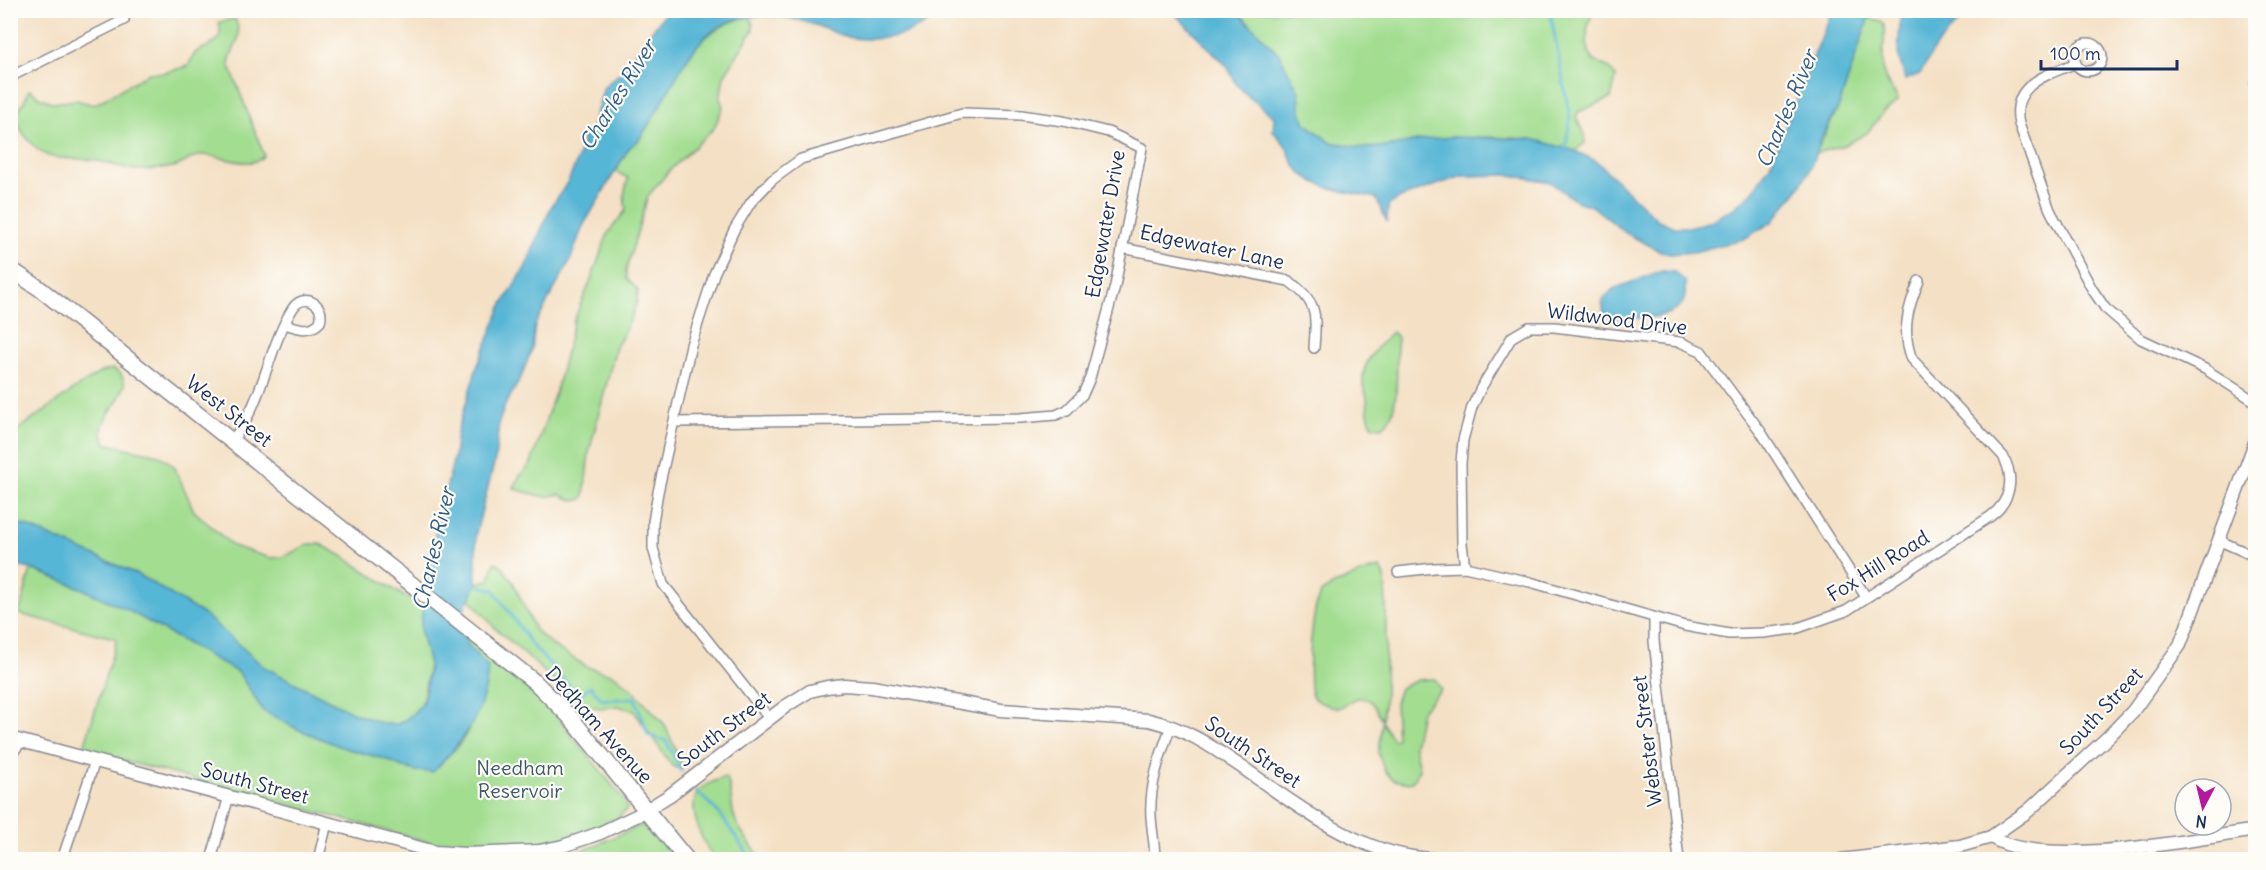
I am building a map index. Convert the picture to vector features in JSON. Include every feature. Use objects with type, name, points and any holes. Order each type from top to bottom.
[{"type":"main road","name":"West Street","points":[[10,269],[39,288],[441,607]]},
{"type":"main road","name":"Dedham Avenue","points":[[441,607],[536,683],[556,702],[687,860]]},
{"type":"street","points":[[10,77],[124,20]]},
{"type":"street","points":[[2076,63],[2032,84],[2023,94],[2017,114],[2050,210],[2091,289],[2116,319],[2141,339],[2205,369],[2256,402]]},
{"type":"street","name":"Edgewater Drive","points":[[674,422],[1020,418],[1056,415],[1067,410],[1083,394],[1090,378],[1115,286],[1142,148],[1108,132],[1063,121],[1021,115],[962,113],[801,159],[772,180],[751,202],[734,230],[703,304],[674,422],[653,522],[653,548],[663,584],[770,718]]},
{"type":"street","name":"Edgewater Lane","points":[[1122,248],[1289,281],[1309,299],[1316,315],[1314,348]]},
{"type":"street","name":"Fox Hill Road","points":[[1398,572],[1465,567],[1530,582],[1654,619],[1729,634],[1763,633],[1796,628],[1846,611],[1996,513],[2004,503],[2010,486],[2008,468],[2003,456],[1912,359],[1908,343],[1907,318],[1919,281]]},
{"type":"street","points":[[232,440],[247,418],[285,324]]},
{"type":"street","name":"Wildwood Drive","points":[[1465,567],[1462,544],[1461,473],[1462,446],[1467,421],[1481,388],[1508,341],[1526,328],[1544,326],[1680,342],[1701,351],[1761,432],[1866,597]]},
{"type":"street","name":"South Street","points":[[1841,860],[1960,846],[1991,837],[2028,811],[2104,741],[2133,711],[2174,657],[2186,633],[2256,440]]},
{"type":"street","points":[[2218,540],[2256,557]]},
{"type":"street","name":"Webster Street","points":[[1654,619],[1653,641],[1679,860]]},
{"type":"street","name":"South Street","points":[[16,740],[446,856],[514,852],[556,848],[600,833],[647,810],[810,691],[853,685],[1001,710],[1149,720],[1171,726],[1189,732],[1209,744],[1323,822],[1387,855],[1449,860]]},
{"type":"street","points":[[1155,860],[1151,816],[1155,770],[1171,726]]},
{"type":"street","points":[[10,756],[16,740]]},
{"type":"street","points":[[62,860],[95,761]]},
{"type":"street","points":[[211,860],[229,796]]},
{"type":"street","points":[[318,860],[327,823]]},
{"type":"street","points":[[1991,837],[2010,850],[2048,858],[2123,857],[2256,830]]},
{"type":"green space","points":[[1237,11],[1594,11],[1587,35],[1590,54],[1593,61],[1608,67],[1616,77],[1611,98],[1578,112],[1576,117],[1585,136],[1585,143],[1575,151],[1532,139],[1486,137],[1423,140],[1387,147],[1363,148],[1330,142],[1304,122],[1299,92],[1279,54]]},
{"type":"green space","points":[[749,16],[753,30],[724,76],[720,98],[723,107],[714,128],[669,171],[648,196],[626,270],[627,279],[638,290],[637,301],[628,326],[616,347],[589,452],[584,496],[581,500],[573,500],[560,494],[545,497],[518,490],[514,488],[519,477],[530,465],[558,384],[574,320],[608,233],[626,210],[624,195],[628,178],[614,171],[630,147],[639,140],[690,54],[708,35],[733,21]]},
{"type":"green space","points":[[1868,18],[1881,21],[1884,25],[1884,75],[1898,101],[1884,112],[1867,133],[1845,145],[1816,153],[1839,106]]},
{"type":"green space","points":[[235,19],[239,33],[229,64],[264,155],[258,160],[243,162],[202,155],[173,167],[135,170],[104,162],[46,155],[33,145],[19,125],[18,112],[28,91],[31,90],[39,97],[53,103],[76,100],[94,105],[149,73],[163,73],[188,66],[195,53],[218,39],[219,22]]},
{"type":"green space","points":[[1392,332],[1398,338],[1393,411],[1389,420],[1382,427],[1373,426],[1363,385],[1364,369],[1371,356]]},
{"type":"green space","points":[[113,369],[121,374],[125,384],[104,422],[102,430],[107,444],[159,455],[174,466],[194,511],[233,546],[270,558],[283,557],[309,544],[320,544],[404,596],[423,604],[421,632],[429,665],[422,704],[408,718],[398,724],[384,724],[354,713],[264,667],[206,616],[139,575],[26,526],[11,522],[11,435],[80,385],[101,372]]},
{"type":"green space","points":[[495,562],[501,565],[513,582],[535,630],[552,645],[587,667],[614,675],[633,690],[665,725],[683,767],[680,769],[672,766],[634,711],[618,706],[601,708],[588,706],[575,699],[495,628],[470,599],[476,583],[489,580]]},
{"type":"green space","points":[[1380,568],[1385,576],[1386,612],[1385,695],[1382,720],[1372,703],[1365,698],[1355,699],[1338,708],[1318,701],[1313,697],[1310,678],[1312,628],[1321,593],[1349,578]]},
{"type":"green space","name":"Needham Reservoir","points":[[31,569],[126,609],[239,673],[263,711],[344,748],[385,759],[416,771],[439,766],[458,746],[470,728],[478,708],[488,667],[468,645],[460,631],[516,677],[552,711],[626,802],[627,809],[618,818],[570,838],[521,849],[444,846],[83,750],[117,639],[19,614]]},
{"type":"green space","points":[[1435,679],[1441,690],[1421,711],[1414,746],[1419,769],[1415,779],[1410,783],[1394,780],[1385,772],[1378,753],[1382,722],[1393,740],[1397,739],[1395,703],[1400,688],[1418,680]]},
{"type":"green space","points":[[725,777],[729,785],[735,819],[762,859],[714,859],[705,844],[695,815],[696,797],[705,786]]},
{"type":"green space","name":"Needham Reservoir","points":[[646,823],[675,859],[506,859],[560,857],[587,849]]},
{"type":"water","name":"Charles River","points":[[667,11],[944,11],[912,31],[878,39],[847,37],[789,18],[759,16],[744,18],[717,28],[699,43],[689,57],[639,140],[629,148],[583,226],[570,261],[535,325],[532,349],[520,380],[506,403],[499,422],[495,460],[476,533],[476,583],[470,599],[466,602],[460,631],[468,645],[488,667],[486,683],[478,712],[471,725],[454,749],[433,772],[416,771],[403,767],[385,759],[344,748],[297,729],[263,711],[239,673],[126,609],[76,586],[31,569],[11,565],[10,522],[26,526],[139,575],[206,616],[264,667],[354,713],[384,724],[398,724],[408,718],[422,704],[426,689],[429,665],[421,632],[421,619],[428,563],[454,457],[457,432],[477,367],[501,307],[525,268],[551,207],[568,182],[579,156],[583,136],[592,127],[604,87],[621,72]]},
{"type":"water","points":[[1172,11],[1237,11],[1279,54],[1299,92],[1304,122],[1330,142],[1363,148],[1387,147],[1451,137],[1532,139],[1575,151],[1596,161],[1658,220],[1675,227],[1689,227],[1708,222],[1731,210],[1752,193],[1770,165],[1832,11],[1871,11],[1839,106],[1822,137],[1809,171],[1796,192],[1772,222],[1744,239],[1694,252],[1669,254],[1626,233],[1592,206],[1576,201],[1550,182],[1510,175],[1462,176],[1400,198],[1388,206],[1387,222],[1376,198],[1332,189],[1303,174],[1295,166],[1284,143],[1273,131],[1274,117],[1237,85],[1227,66]]},
{"type":"water","points":[[1901,11],[1969,11],[1936,46],[1920,74],[1905,80],[1898,53]]},
{"type":"water","points":[[2256,77],[2255,105],[2245,82],[2247,79]]},
{"type":"water","points":[[1662,271],[1675,272],[1685,281],[1685,299],[1676,309],[1645,318],[1622,318],[1604,314],[1602,301],[1613,289]]},
{"type":"waterway","points":[[1550,10],[1570,118],[1565,151]]},
{"type":"waterway","points":[[473,584],[494,590],[531,644],[578,695],[591,686],[602,700],[635,698],[648,735],[666,741],[681,771]]},
{"type":"waterway","points":[[693,788],[719,813],[752,860]]}]
